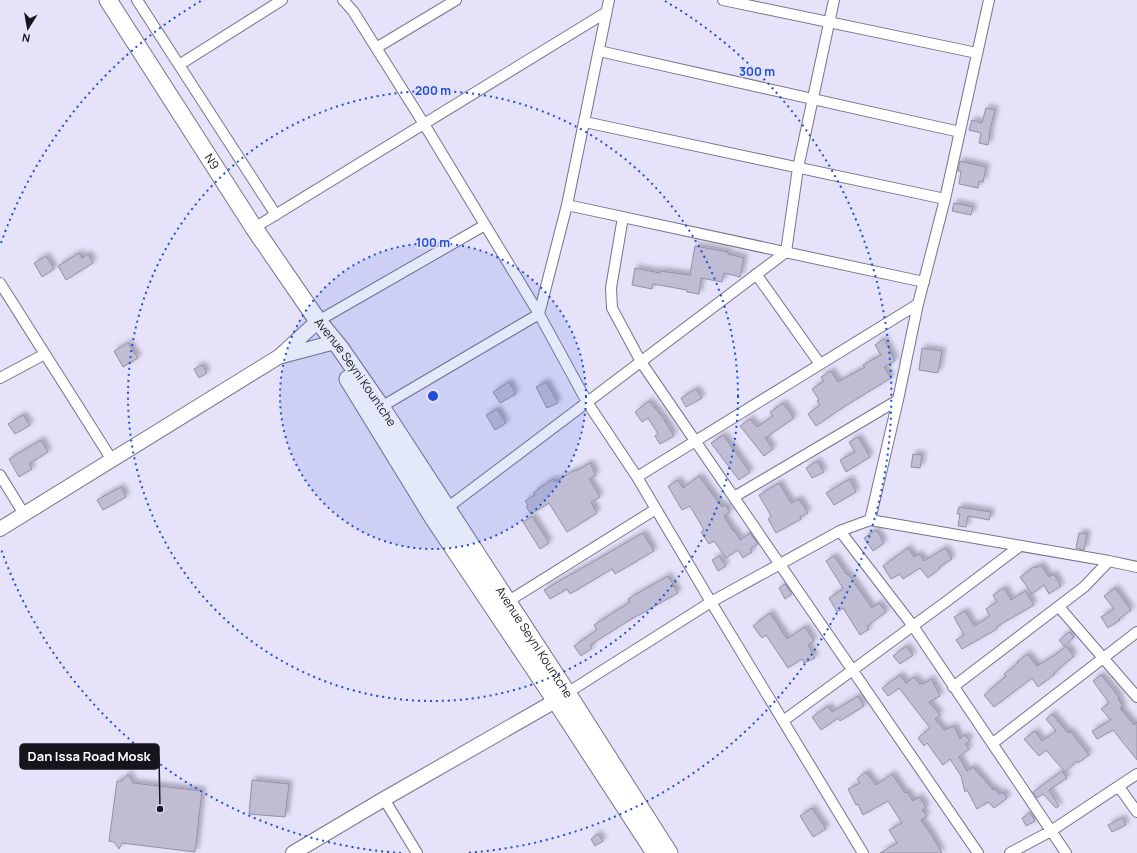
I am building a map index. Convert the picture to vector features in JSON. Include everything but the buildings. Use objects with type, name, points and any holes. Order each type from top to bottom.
[{"type":"highway","name":"N9","points":[[108,0],[254,228],[318,321]]},
{"type":"highway","name":"Avenue Seyni Kountche","points":[[318,321],[440,514],[562,697],[669,853]]},
{"type":"highway","name":"Avenue Seyni Kountche","points":[[331,343],[381,407],[440,514],[507,602],[655,853]]},
{"type":"main road","points":[[0,529],[280,356],[318,321]]},
{"type":"main road","points":[[280,356],[331,343]]},
{"type":"main road","points":[[293,853],[562,697]]},
{"type":"street","points":[[137,0],[276,215]]},
{"type":"street","points":[[179,65],[282,0]]},
{"type":"street","points":[[343,0],[353,11],[424,124],[539,314],[587,402],[637,477],[711,602],[864,853]]},
{"type":"street","points":[[376,48],[456,0]]},
{"type":"street","points":[[381,407],[539,314],[567,205],[585,122],[605,13],[609,0]]},
{"type":"street","points":[[723,0],[978,53]]},
{"type":"street","points":[[440,514],[786,252],[798,168],[834,0]]},
{"type":"street","points":[[870,520],[898,400],[918,304],[960,132],[989,0]]},
{"type":"street","points":[[254,228],[605,13]]},
{"type":"street","points":[[599,51],[960,132]]},
{"type":"street","points":[[585,122],[944,200]]},
{"type":"street","points":[[567,205],[924,282]]},
{"type":"street","points":[[623,217],[611,288],[612,308],[641,362],[978,853]]},
{"type":"street","points":[[318,321],[485,225]]},
{"type":"street","points":[[756,274],[820,364]]},
{"type":"street","points":[[0,283],[112,460]]},
{"type":"street","points":[[637,477],[918,304]]},
{"type":"street","points":[[0,378],[45,354]]},
{"type":"street","points":[[734,497],[898,400]]},
{"type":"street","points":[[0,475],[24,514]]},
{"type":"street","points":[[507,602],[656,509]]},
{"type":"street","points":[[562,697],[711,602],[840,532],[870,520],[1137,567]]},
{"type":"street","points":[[840,532],[913,626],[1066,853]]},
{"type":"street","points":[[783,721],[1020,546]]},
{"type":"street","points":[[953,687],[1084,587],[1109,561]]},
{"type":"street","points":[[1058,607],[1137,697]]},
{"type":"street","points":[[993,743],[1137,632]]},
{"type":"street","points":[[1010,853],[1050,831],[1137,774]]},
{"type":"street","points":[[1119,787],[1137,812]]},
{"type":"street","points":[[384,799],[417,853]]},
{"type":"place","name":"Dan Issa Road Mosk","points":[[160,809]]}]
